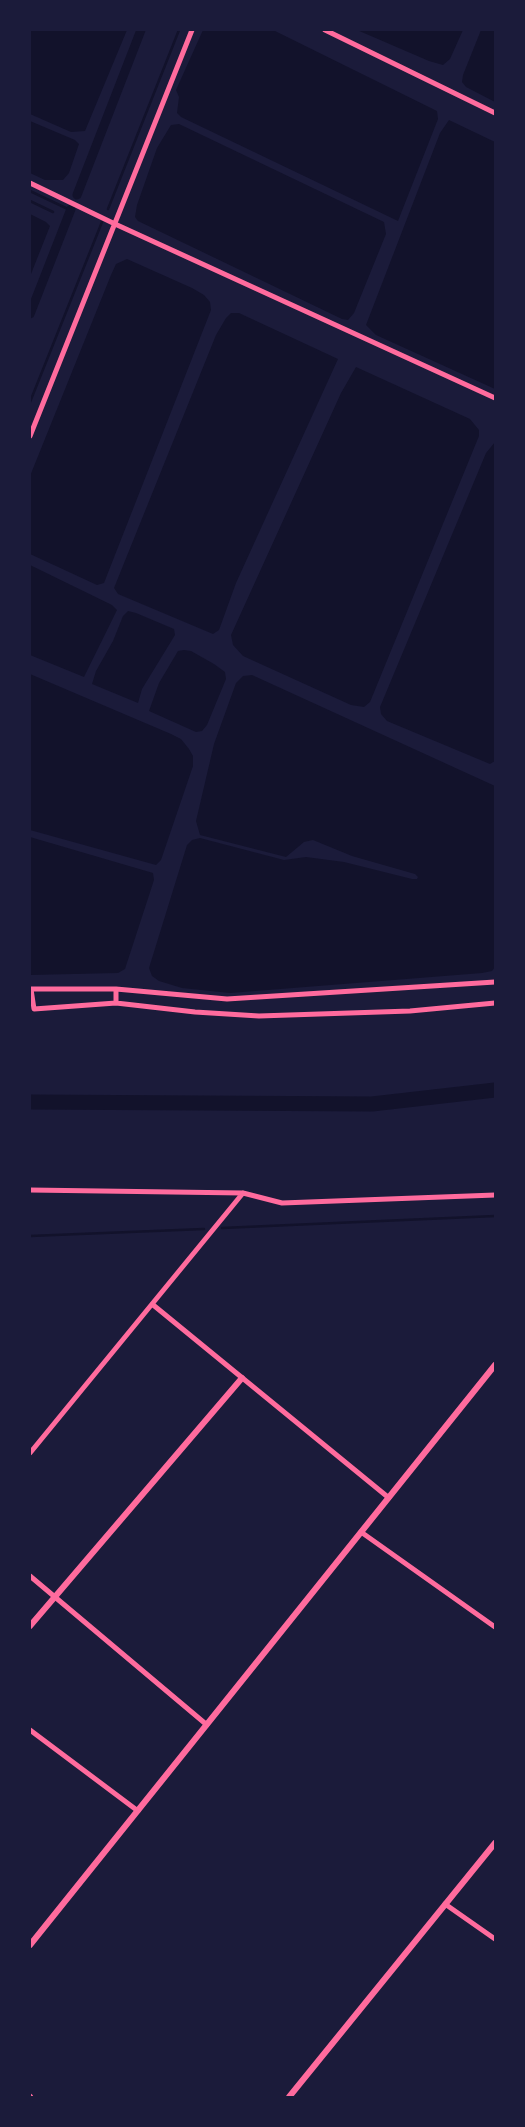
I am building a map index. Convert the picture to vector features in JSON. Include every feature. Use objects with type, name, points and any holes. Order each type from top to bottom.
[{"type":"street","points":[[30,436],[192,30]]},
{"type":"street","points":[[325,30],[495,113]]},
{"type":"street","points":[[30,182],[116,224],[495,398]]},
{"type":"street","points":[[495,982],[227,998],[116,989],[30,989],[34,1009],[116,1003],[195,1012],[259,1016],[410,1011],[495,1003]]},
{"type":"street","points":[[116,989],[116,1003]]},
{"type":"street","points":[[30,1190],[243,1193],[282,1203],[495,1195]]},
{"type":"street","points":[[30,1453],[243,1193]]},
{"type":"street","points":[[152,1304],[389,1498]]},
{"type":"street","points":[[30,1945],[495,1365]]},
{"type":"street","points":[[30,1626],[242,1378]]},
{"type":"street","points":[[361,1532],[495,1627]]},
{"type":"street","points":[[30,1576],[207,1725]]},
{"type":"street","points":[[30,1730],[138,1810]]},
{"type":"street","points":[[289,2097],[495,1843]]},
{"type":"street","points":[[445,1904],[495,1939]]},
{"type":"shaded area","points":[[30,30],[127,30],[85,131],[71,132],[30,114]]},
{"type":"shaded area","points":[[203,30],[273,30],[437,111],[438,119],[398,221],[181,117],[177,113],[179,97],[176,90]]},
{"type":"shaded area","points":[[357,30],[463,30],[450,59],[443,65],[429,61]]},
{"type":"shaded area","points":[[481,30],[495,30],[495,102],[466,87],[462,82]]},
{"type":"shaded area","points":[[449,120],[495,142],[495,389],[376,335],[366,325],[440,133]]},
{"type":"shaded area","points":[[30,121],[75,140],[79,144],[69,173],[63,180],[45,180],[30,173]]},
{"type":"shaded area","points":[[179,124],[384,222],[386,234],[354,313],[348,320],[342,319],[138,221],[135,217],[137,205],[157,148],[171,125]]},
{"type":"shaded area","points":[[30,214],[50,226],[31,274]]},
{"type":"shaded area","points":[[127,259],[204,295],[210,302],[211,310],[104,583],[97,585],[30,554],[30,476],[111,275],[116,264]]},
{"type":"shaded area","points":[[231,313],[239,313],[338,359],[236,583],[219,630],[213,634],[118,594],[114,588],[216,335]]},
{"type":"shaded area","points":[[356,367],[470,419],[479,430],[479,436],[370,702],[364,707],[351,705],[243,656],[233,645],[231,635],[341,393]]},
{"type":"shaded area","points":[[495,442],[495,761],[490,764],[387,721],[381,714],[380,707],[486,453]]},
{"type":"shaded area","points":[[30,565],[112,605],[117,610],[84,677],[30,655]]},
{"type":"shaded area","points":[[128,611],[174,629],[175,635],[142,689],[138,703],[92,684],[96,671],[113,641],[123,616]]},
{"type":"shaded area","points":[[178,651],[191,651],[225,672],[226,679],[207,725],[202,731],[196,732],[149,711],[159,683]]},
{"type":"shaded area","points":[[30,674],[171,734],[181,739],[189,749],[193,756],[193,766],[161,860],[156,865],[30,830]]},
{"type":"shaded area","points":[[252,675],[495,786],[495,967],[492,971],[230,993],[182,988],[159,981],[152,976],[149,968],[187,845],[192,840],[200,838],[284,860],[306,857],[344,862],[412,879],[417,879],[418,877],[415,874],[352,856],[313,840],[304,842],[286,857],[200,835],[196,821],[214,744],[236,683],[243,676]]},
{"type":"shaded area","points":[[30,837],[153,873],[154,880],[125,969],[118,973],[30,975]]},
{"type":"waterway","points":[[77,195],[141,30]]},
{"type":"waterway","points":[[108,209],[179,30]]},
{"type":"waterway","points":[[30,191],[70,210]]},
{"type":"waterway","points":[[30,201],[53,212]]},
{"type":"waterway","points":[[30,314],[71,209]]},
{"type":"waterway","points":[[30,402],[102,222]]},
{"type":"waterway","points":[[30,1102],[372,1104],[495,1090]]},
{"type":"waterway","points":[[222,1228],[495,1216]]},
{"type":"waterway","points":[[30,1236],[204,1229]]}]
